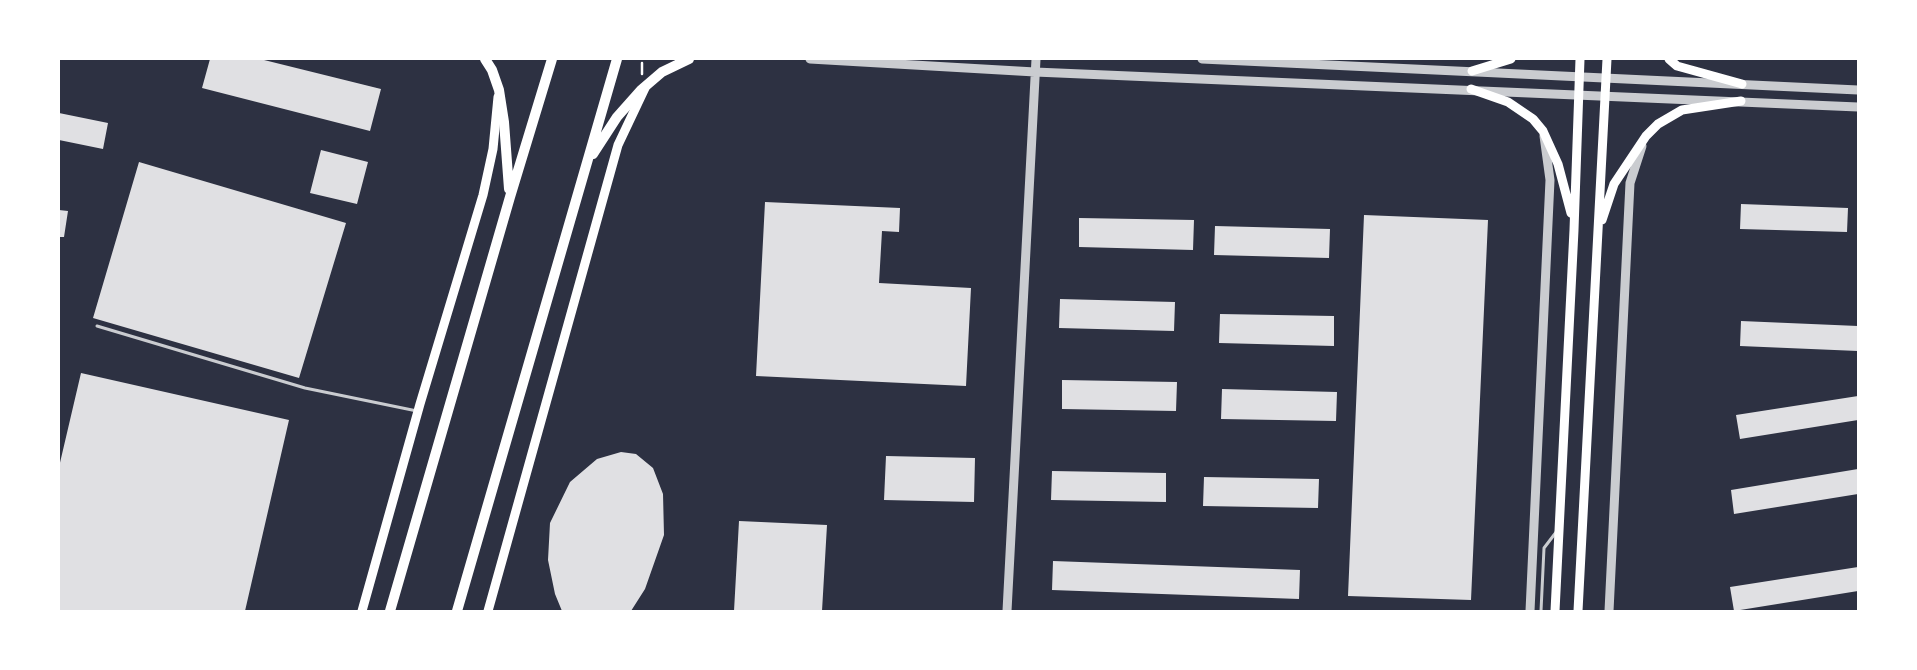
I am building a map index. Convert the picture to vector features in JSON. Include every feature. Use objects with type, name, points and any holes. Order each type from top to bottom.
[{"type":"main road","points":[[485,59],[492,70],[499,90],[506,132],[510,197]]},
{"type":"main road","points":[[390,611],[552,59]]},
{"type":"main road","points":[[458,611],[617,59]]},
{"type":"main road","points":[[587,163],[618,117],[646,86],[662,72],[689,59]]},
{"type":"main road","points":[[1472,71],[1511,59]]},
{"type":"main road","points":[[1555,611],[1574,230],[1580,59]]},
{"type":"main road","points":[[1578,611],[1607,59]]},
{"type":"main road","points":[[1669,59],[1677,66],[1742,84]]},
{"type":"main road","points":[[488,611],[618,145],[646,86]]},
{"type":"main road","points":[[1471,89],[1508,102],[1533,119],[1543,131],[1567,191],[1574,230]]},
{"type":"main road","points":[[362,611],[417,412],[483,195],[493,149],[499,90]]},
{"type":"main road","points":[[1598,232],[1614,184],[1646,136],[1658,124],[1682,110],[1741,101]]},
{"type":"street","points":[[810,59],[1036,72],[1471,89],[1858,107]]},
{"type":"street","points":[[1007,611],[1036,59]]},
{"type":"street","points":[[1202,59],[1858,90]]},
{"type":"street","points":[[1530,611],[1550,180],[1543,131]]},
{"type":"street","points":[[1609,611],[1630,183],[1646,136]]},
{"type":"lane","points":[[97,326],[305,388],[417,412]]},
{"type":"lane","points":[[1541,611],[1544,548],[1559,528]]},
{"type":"building","points":[[210,59],[260,59],[381,89],[370,131],[202,88]]},
{"type":"building","points":[[59,113],[108,123],[103,149],[59,140]]},
{"type":"building","points":[[321,150],[368,162],[357,204],[310,193]]},
{"type":"building","points":[[139,162],[346,223],[299,378],[93,318]]},
{"type":"building","points":[[765,202],[900,208],[899,232],[882,231],[879,283],[971,288],[966,386],[756,376]]},
{"type":"building","points":[[1741,204],[1848,208],[1847,232],[1740,229]]},
{"type":"building","points":[[59,210],[68,211],[64,237],[59,237]]},
{"type":"building","points":[[1364,215],[1488,220],[1471,600],[1348,596]]},
{"type":"building","points":[[1079,218],[1194,220],[1193,250],[1079,247]]},
{"type":"building","points":[[1215,226],[1330,229],[1329,258],[1214,255]]},
{"type":"building","points":[[1060,299],[1175,302],[1174,331],[1059,328]]},
{"type":"building","points":[[1220,314],[1334,316],[1334,346],[1219,343]]},
{"type":"building","points":[[1741,321],[1858,326],[1858,351],[1740,346]]},
{"type":"building","points":[[81,373],[289,420],[245,611],[59,611],[59,467]]},
{"type":"building","points":[[1062,380],[1177,382],[1176,411],[1062,409]]},
{"type":"building","points":[[1222,389],[1337,392],[1336,421],[1221,419]]},
{"type":"building","points":[[1858,396],[1858,420],[1740,439],[1736,415]]},
{"type":"building","points":[[621,452],[636,454],[653,468],[663,494],[664,535],[645,589],[631,611],[562,611],[555,594],[548,560],[550,523],[570,482],[597,459]]},
{"type":"building","points":[[886,456],[975,458],[974,502],[884,500]]},
{"type":"building","points":[[1858,469],[1858,494],[1734,514],[1731,490]]},
{"type":"building","points":[[1052,471],[1166,473],[1166,502],[1051,500]]},
{"type":"building","points":[[1204,477],[1319,479],[1318,508],[1203,506]]},
{"type":"building","points":[[739,521],[827,525],[822,611],[734,611]]},
{"type":"building","points":[[1053,561],[1300,570],[1299,599],[1052,590]]},
{"type":"building","points":[[1858,567],[1858,591],[1734,611],[1730,587]]}]
